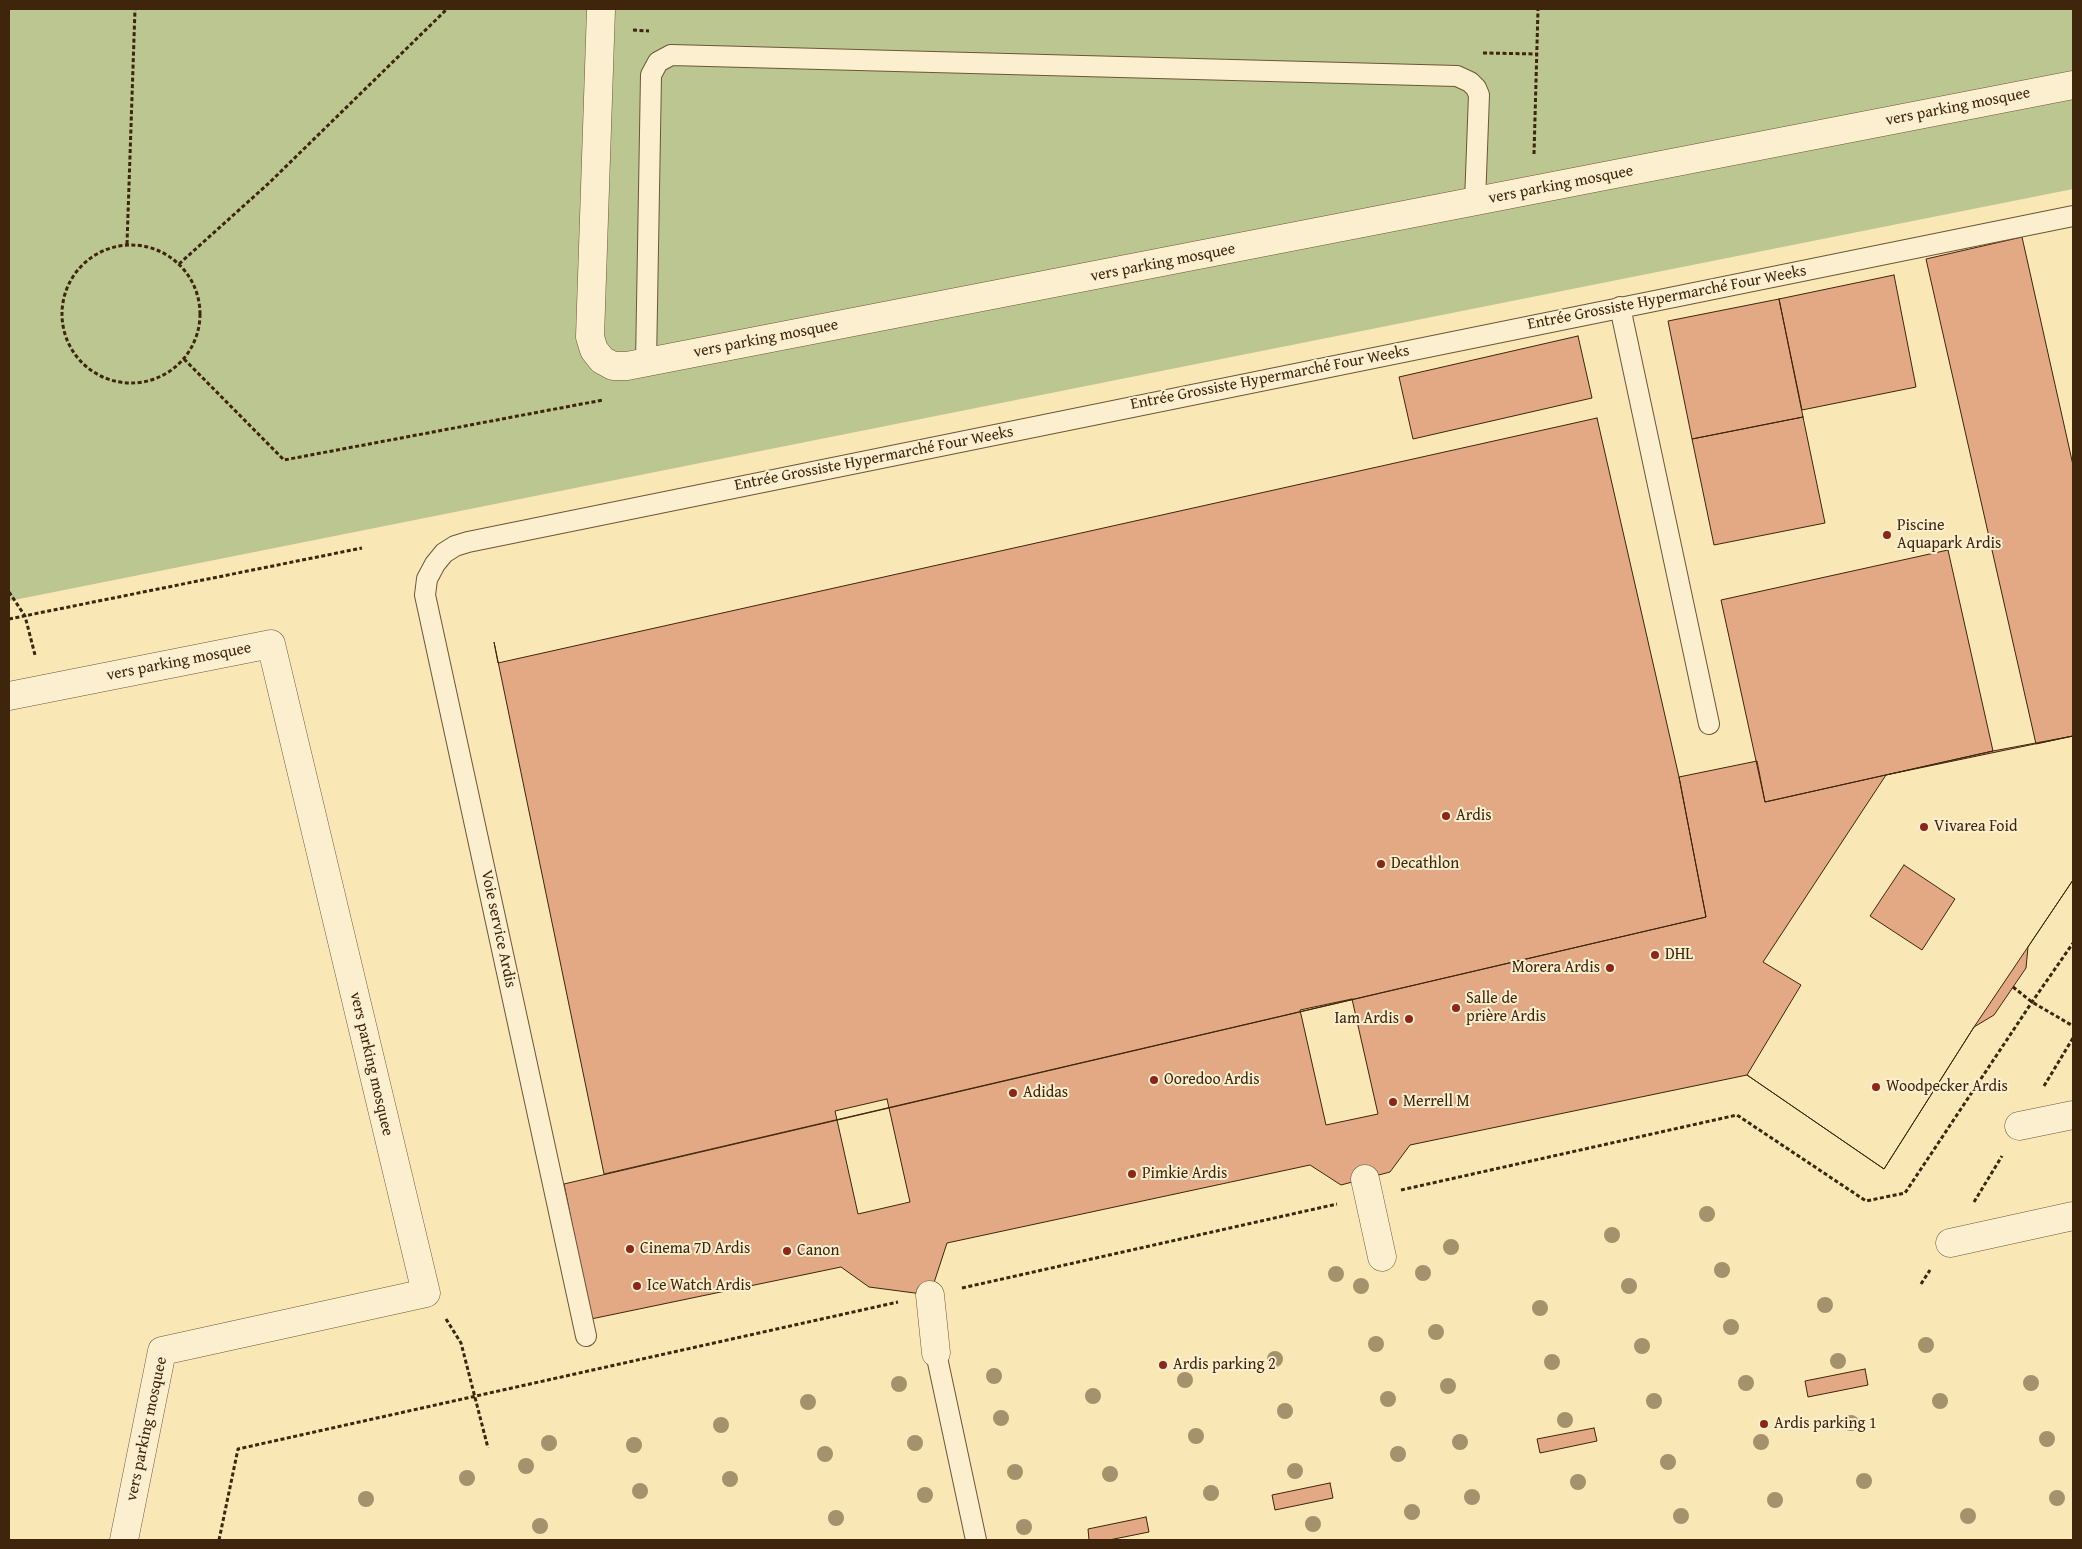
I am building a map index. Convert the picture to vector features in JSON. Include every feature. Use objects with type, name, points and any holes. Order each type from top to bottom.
[{"type":"street","name":"vers parking mosquee","points":[[601,9],[590,337],[594,350],[602,360],[614,366],[627,366],[2073,85]]},
{"type":"street","name":"vers parking mosquee","points":[[9,696],[271,644],[426,1293],[162,1351],[124,1540]]},
{"type":"street","points":[[2020,1126],[2073,1115]]},
{"type":"street","points":[[1366,1188],[1382,1257]]},
{"type":"street","points":[[1950,1243],[2073,1216]]},
{"type":"street","points":[[930,1295],[936,1353]]},
{"type":"lane","points":[[646,362],[651,76],[658,62],[670,55],[1457,76],[1470,82],[1476,88],[1479,95],[1475,202]]},
{"type":"lane","name":"Entrée Grossiste Hypermarché Four Weeks","points":[[468,542],[2073,216]]},
{"type":"lane","points":[[1620,307],[1709,724]]},
{"type":"lane","name":"Voie service Ardis","points":[[468,542],[455,546],[444,553],[435,564],[427,579],[425,595],[586,1336]]},
{"type":"lane","points":[[936,1353],[976,1540]]},
{"type":"path","points":[[127,244],[136,9]]},
{"type":"path","points":[[179,264],[269,183],[447,9]]},
{"type":"path","points":[[1534,155],[1538,9]]},
{"type":"path","points":[[119,244],[127,244],[143,244],[166,253],[179,264],[196,290],[200,314],[196,338],[184,359],[165,375],[142,382],[118,383],[95,374],[76,358],[65,337],[60,312],[65,289],[77,268],[96,252],[119,244]]},
{"type":"path","points":[[9,619],[362,548]]},
{"type":"path","points":[[9,592],[25,616],[44,689]]},
{"type":"path","points":[[219,1540],[238,1449],[930,1295],[1366,1188],[1737,1115],[1866,1201],[1905,1193],[2032,1002],[2073,944]]},
{"type":"path","points":[[2013,987],[2032,1002],[2073,1026]]},
{"type":"path","points":[[1921,1284],[1950,1243],[2073,1038]]},
{"type":"path","points":[[426,1293],[461,1342],[488,1448]]},
{"type":"green space","points":[[9,9],[2073,9],[2073,189],[9,601]]},
{"type":"building","points":[[2022,237],[2073,465],[2073,736],[2036,744],[1926,259]]},
{"type":"building","points":[[1894,275],[1916,387],[1802,410],[1779,299]]},
{"type":"building","points":[[1779,299],[1803,417],[1692,439],[1668,321]]},
{"type":"building","points":[[1578,336],[1592,398],[1413,439],[1399,377]]},
{"type":"building","points":[[1803,417],[1825,523],[1714,545],[1692,439]]},
{"type":"building","points":[[1597,418],[1679,777],[1706,917],[604,1174],[498,663]]},
{"type":"building","points":[[1948,550],[1993,751],[1765,802],[1721,600]]},
{"type":"building","points":[[2073,736],[2073,880],[1974,1027],[1884,1169],[1747,1075],[1801,985],[1763,962],[1886,775]],"holes":[[[1904,865],[1955,899],[1922,950],[1870,916]]]},
{"type":"building","points":[[2073,736],[2073,880],[2028,947],[2026,968],[1994,1015],[1974,1027],[1884,1169],[1747,1075],[1410,1145],[1390,1172],[1341,1185],[1310,1165],[947,1243],[930,1295],[869,1287],[841,1267],[591,1319],[564,1184],[1706,917],[1679,777],[1757,761],[1765,802],[1993,751]]},
{"type":"building","points":[[1352,999],[1378,1114],[1326,1125],[1300,1010]]},
{"type":"building","points":[[887,1099],[910,1202],[858,1214],[835,1111]]},
{"type":"building","points":[[1865,1369],[1868,1385],[1808,1397],[1805,1381]]},
{"type":"building","points":[[1594,1428],[1597,1441],[1540,1453],[1537,1439]]},
{"type":"building","points":[[1330,1483],[1333,1498],[1275,1510],[1272,1495]]},
{"type":"building","points":[[1146,1517],[1149,1532],[1109,1540],[1089,1540],[1088,1529]]},
{"type":"place","name":"Piscine Aquapark Ardis","points":[[1887,535]]},
{"type":"place","name":"Ardis","points":[[1446,816]]},
{"type":"place","name":"Vivarea Foid","points":[[1924,827]]},
{"type":"place","name":"Decathlon","points":[[1381,864]]},
{"type":"place","name":"DHL","points":[[1655,955]]},
{"type":"place","name":"Morera Ardis","points":[[1610,968]]},
{"type":"place","name":"Salle de prière Ardis","points":[[1456,1008]]},
{"type":"place","name":"Iam Ardis","points":[[1409,1019]]},
{"type":"place","name":"Ooredoo Ardis","points":[[1154,1080]]},
{"type":"place","name":"Woodpecker Ardis","points":[[1876,1087]]},
{"type":"place","name":"Adidas","points":[[1013,1093]]},
{"type":"place","name":"Merrell M","points":[[1393,1102]]},
{"type":"place","name":"Pimkie Ardis","points":[[1132,1174]]},
{"type":"place","name":"Cinema 7D Ardis","points":[[630,1249]]},
{"type":"place","name":"Canon","points":[[787,1251]]},
{"type":"place","name":"Ice Watch Ardis","points":[[637,1286]]},
{"type":"place","name":"Ardis parking 2","points":[[1163,1365]]},
{"type":"place","name":"Ardis parking 1","points":[[1764,1424]]}]
